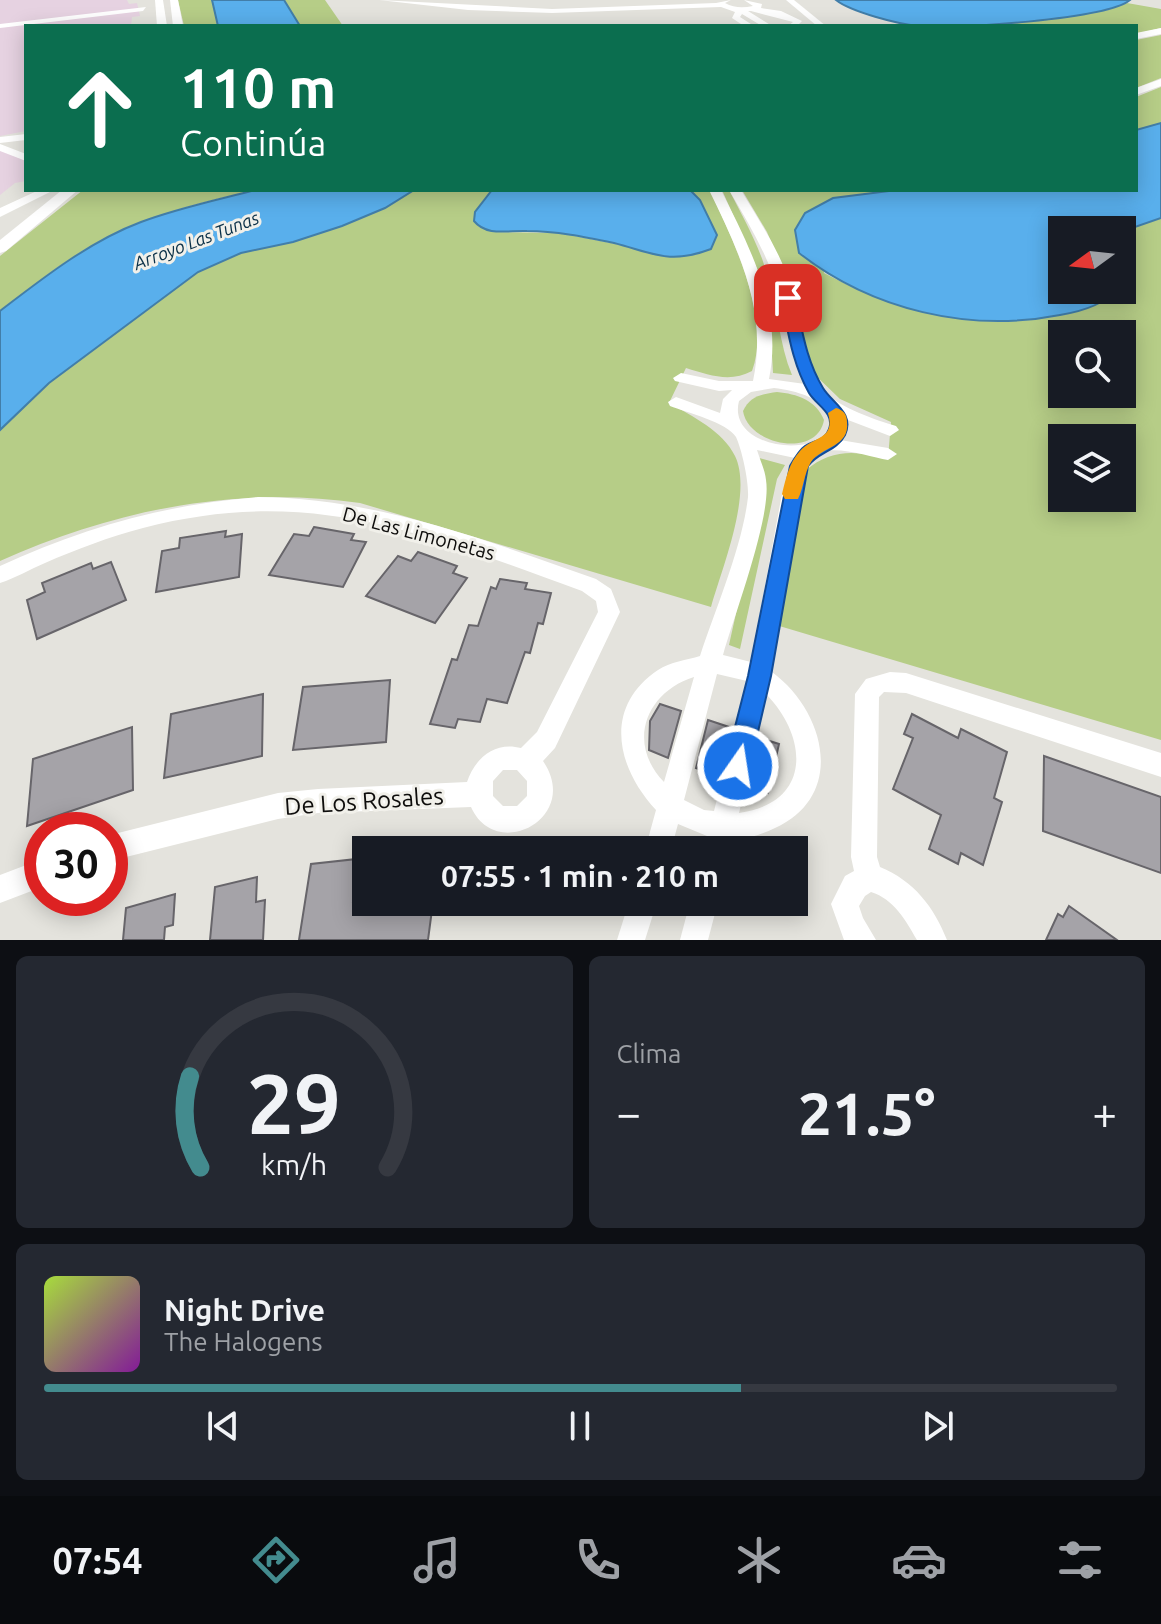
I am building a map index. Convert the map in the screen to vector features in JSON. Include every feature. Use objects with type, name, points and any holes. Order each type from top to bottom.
[{"type":"street","points":[[159,0],[162,24]]},
{"type":"street","points":[[174,0],[178,24]]},
{"type":"street","points":[[383,0],[430,6],[573,14]]},
{"type":"street","points":[[528,10],[533,0]]},
{"type":"street","points":[[790,0],[820,24]]},
{"type":"street","points":[[430,6],[458,14],[518,20],[724,2],[764,24]]},
{"type":"street","points":[[755,3],[781,24]]},
{"type":"street","points":[[746,24],[736,18],[740,10],[755,3],[798,21],[794,24]]},
{"type":"street","points":[[0,26],[141,4],[143,23]]},
{"type":"street","points":[[458,14],[473,8]]},
{"type":"street","points":[[1138,36],[1161,31]]},
{"type":"street","points":[[1138,91],[1161,82]]},
{"type":"street","points":[[1,143],[24,136]]},
{"type":"street","points":[[1,143],[24,145]]},
{"type":"street","points":[[1,143],[24,157]]},
{"type":"street","points":[[0,211],[24,189]]},
{"type":"street","points":[[0,211],[61,192]]},
{"type":"street","points":[[0,229],[61,192]]},
{"type":"street","points":[[0,248],[61,192]]},
{"type":"street","points":[[716,192],[749,263],[760,300],[767,346],[757,384]]},
{"type":"street","points":[[720,836],[760,676],[790,499],[799,466],[836,435],[839,423],[835,411],[822,397],[802,363],[788,298],[778,269],[736,192]]},
{"type":"street","points":[[681,378],[719,386],[790,384],[822,397],[861,421],[890,430]]},
{"type":"street","points":[[662,836],[757,498],[757,480],[727,411],[731,400],[740,391],[757,384]]},
{"type":"street","points":[[676,402],[775,451],[818,448],[888,454]]},
{"type":"street","name":"De Las Limonetas","points":[[0,575],[98,536],[181,514],[256,505],[296,504],[370,516],[460,540],[589,585],[601,591],[608,602],[609,612],[546,740],[526,761]]},
{"type":"street","points":[[717,836],[671,807],[650,787],[636,762],[631,737],[635,713],[645,692],[663,676],[684,666],[709,663],[735,666],[760,676],[782,693],[799,715],[809,741],[809,767],[800,792],[781,812],[725,836]]},
{"type":"street","points":[[869,878],[864,857],[867,694],[871,688],[892,681],[906,683],[1161,765]]},
{"type":"street","points":[[507,758],[526,761],[540,776],[542,786],[536,806],[518,818],[496,817],[488,812],[478,794],[483,775],[490,767],[507,758]]},
{"type":"street","name":"De Los Rosales","points":[[128,844],[278,806],[478,794]]},
{"type":"street","points":[[862,940],[851,926],[845,904],[855,886],[869,878],[884,881],[901,890],[933,940]]},
{"type":"street","points":[[0,889],[24,880]]},
{"type":"street","points":[[631,940],[639,916]]},
{"type":"street","points":[[694,940],[700,916]]},
{"type":"shaded area","points":[[0,0],[127,0],[129,4],[137,3],[140,16],[132,17],[131,24],[24,24],[24,131],[0,136]]},
{"type":"shaded area","points":[[0,149],[24,160],[24,181],[15,183],[0,195]]},
{"type":"green space","points":[[178,0],[212,0],[218,24],[184,24]]},
{"type":"green space","points":[[284,0],[325,0],[342,24],[299,24]]},
{"type":"green space","points":[[1127,3],[1161,9],[1161,28],[1138,34],[1138,24],[1007,24],[1108,10]]},
{"type":"green space","points":[[1161,35],[1161,78],[1138,87],[1138,40]]},
{"type":"green space","points":[[1161,87],[1161,123],[1138,129],[1138,96]]},
{"type":"green space","points":[[80,192],[247,192],[182,208],[113,234],[68,260],[0,311],[0,256]]},
{"type":"green space","points":[[411,192],[490,192],[481,203],[494,232],[560,233],[621,245],[700,200],[692,192],[711,192],[747,279],[757,327],[757,350],[752,371],[728,377],[686,368],[669,403],[723,439],[735,456],[740,472],[734,531],[711,607],[360,503],[314,498],[222,500],[131,515],[43,543],[0,561],[0,430],[49,383],[198,272],[241,253],[293,242],[385,208]]},
{"type":"green space","points":[[723,192],[730,192],[760,254],[792,375],[773,373],[770,321],[761,278]]},
{"type":"green space","points":[[743,192],[881,192],[833,198],[824,273],[881,299],[969,320],[1029,320],[1070,313],[1095,304],[1136,304],[1136,227],[1161,218],[1161,740],[776,625],[805,471],[824,458],[844,453],[888,458],[891,422],[840,399],[811,371],[780,263],[767,232]]},
{"type":"green space","points":[[777,392],[799,396],[816,407],[824,420],[819,432],[809,440],[783,443],[757,432],[748,423],[743,411],[753,399]]},
{"type":"green space","points":[[759,458],[785,465],[777,479],[740,649],[729,645],[762,496]]},
{"type":"water","points":[[212,0],[284,0],[299,24],[218,24]]},
{"type":"water","points":[[836,0],[1130,0],[1092,13],[1004,24],[905,24]]},
{"type":"water","points":[[1161,123],[1161,218],[1136,227],[1136,216],[1048,216],[1048,304],[1096,304],[1067,314],[1026,320],[957,318],[890,302],[827,273],[799,253],[795,230],[805,213],[833,198],[881,192],[1138,192],[1138,129]]},
{"type":"water","name":"Arroyo Las Tunas","points":[[247,192],[411,192],[385,208],[342,226],[293,242],[241,253],[198,272],[49,383],[0,430],[0,311],[68,261],[104,239],[169,212]]},
{"type":"water","points":[[490,192],[692,192],[700,200],[717,235],[711,249],[684,256],[661,256],[570,235],[492,231],[474,221],[475,212]]},
{"type":"building","points":[[314,527],[354,534],[351,540],[366,542],[343,587],[269,575],[294,534],[309,536]]},
{"type":"building","points":[[226,531],[225,537],[242,534],[239,577],[156,592],[162,551],[179,548],[180,538]]},
{"type":"building","points":[[418,552],[457,566],[453,573],[467,578],[435,623],[366,596],[398,556],[411,561]]},
{"type":"building","points":[[111,562],[126,600],[37,639],[27,600],[45,592],[42,583],[91,563],[93,569]]},
{"type":"building","points":[[500,579],[527,583],[525,589],[551,593],[543,624],[538,623],[530,653],[525,652],[507,703],[487,699],[480,722],[458,719],[455,728],[430,724],[452,659],[457,660],[469,625],[478,626],[491,587],[496,589]]},
{"type":"building","points":[[390,680],[386,742],[293,750],[303,687]]},
{"type":"building","points":[[263,694],[262,756],[164,778],[171,714]]},
{"type":"building","points":[[660,704],[681,711],[668,758],[649,750],[650,721]]},
{"type":"building","points":[[912,714],[958,738],[961,729],[1007,752],[994,798],[1002,802],[983,865],[961,853],[958,864],[929,849],[941,815],[893,789],[913,738],[904,734]]},
{"type":"building","points":[[708,720],[732,728],[720,776],[696,768]]},
{"type":"building","points":[[132,727],[133,790],[68,812],[28,812],[33,759]]},
{"type":"building","points":[[760,738],[779,744],[768,793],[748,787]]},
{"type":"building","points":[[1044,756],[1161,797],[1161,873],[1043,831]]},
{"type":"building","points":[[352,860],[352,916],[431,916],[428,940],[299,940],[311,864]]},
{"type":"building","points":[[257,877],[256,902],[265,900],[263,940],[210,940],[215,887]]},
{"type":"building","points":[[175,894],[173,925],[165,927],[164,940],[123,940],[128,907]]},
{"type":"building","points":[[1069,906],[1117,940],[1046,940],[1058,914],[1063,917]]},
{"type":"slow traffic","points":[[792,494],[799,466],[809,451],[827,444],[836,435],[839,423],[836,413]]},
{"type":"route","points":[[738,766],[760,676],[790,499],[799,466],[809,451],[827,444],[836,435],[839,423],[835,411],[818,394],[802,363],[794,339],[788,298]]}]
